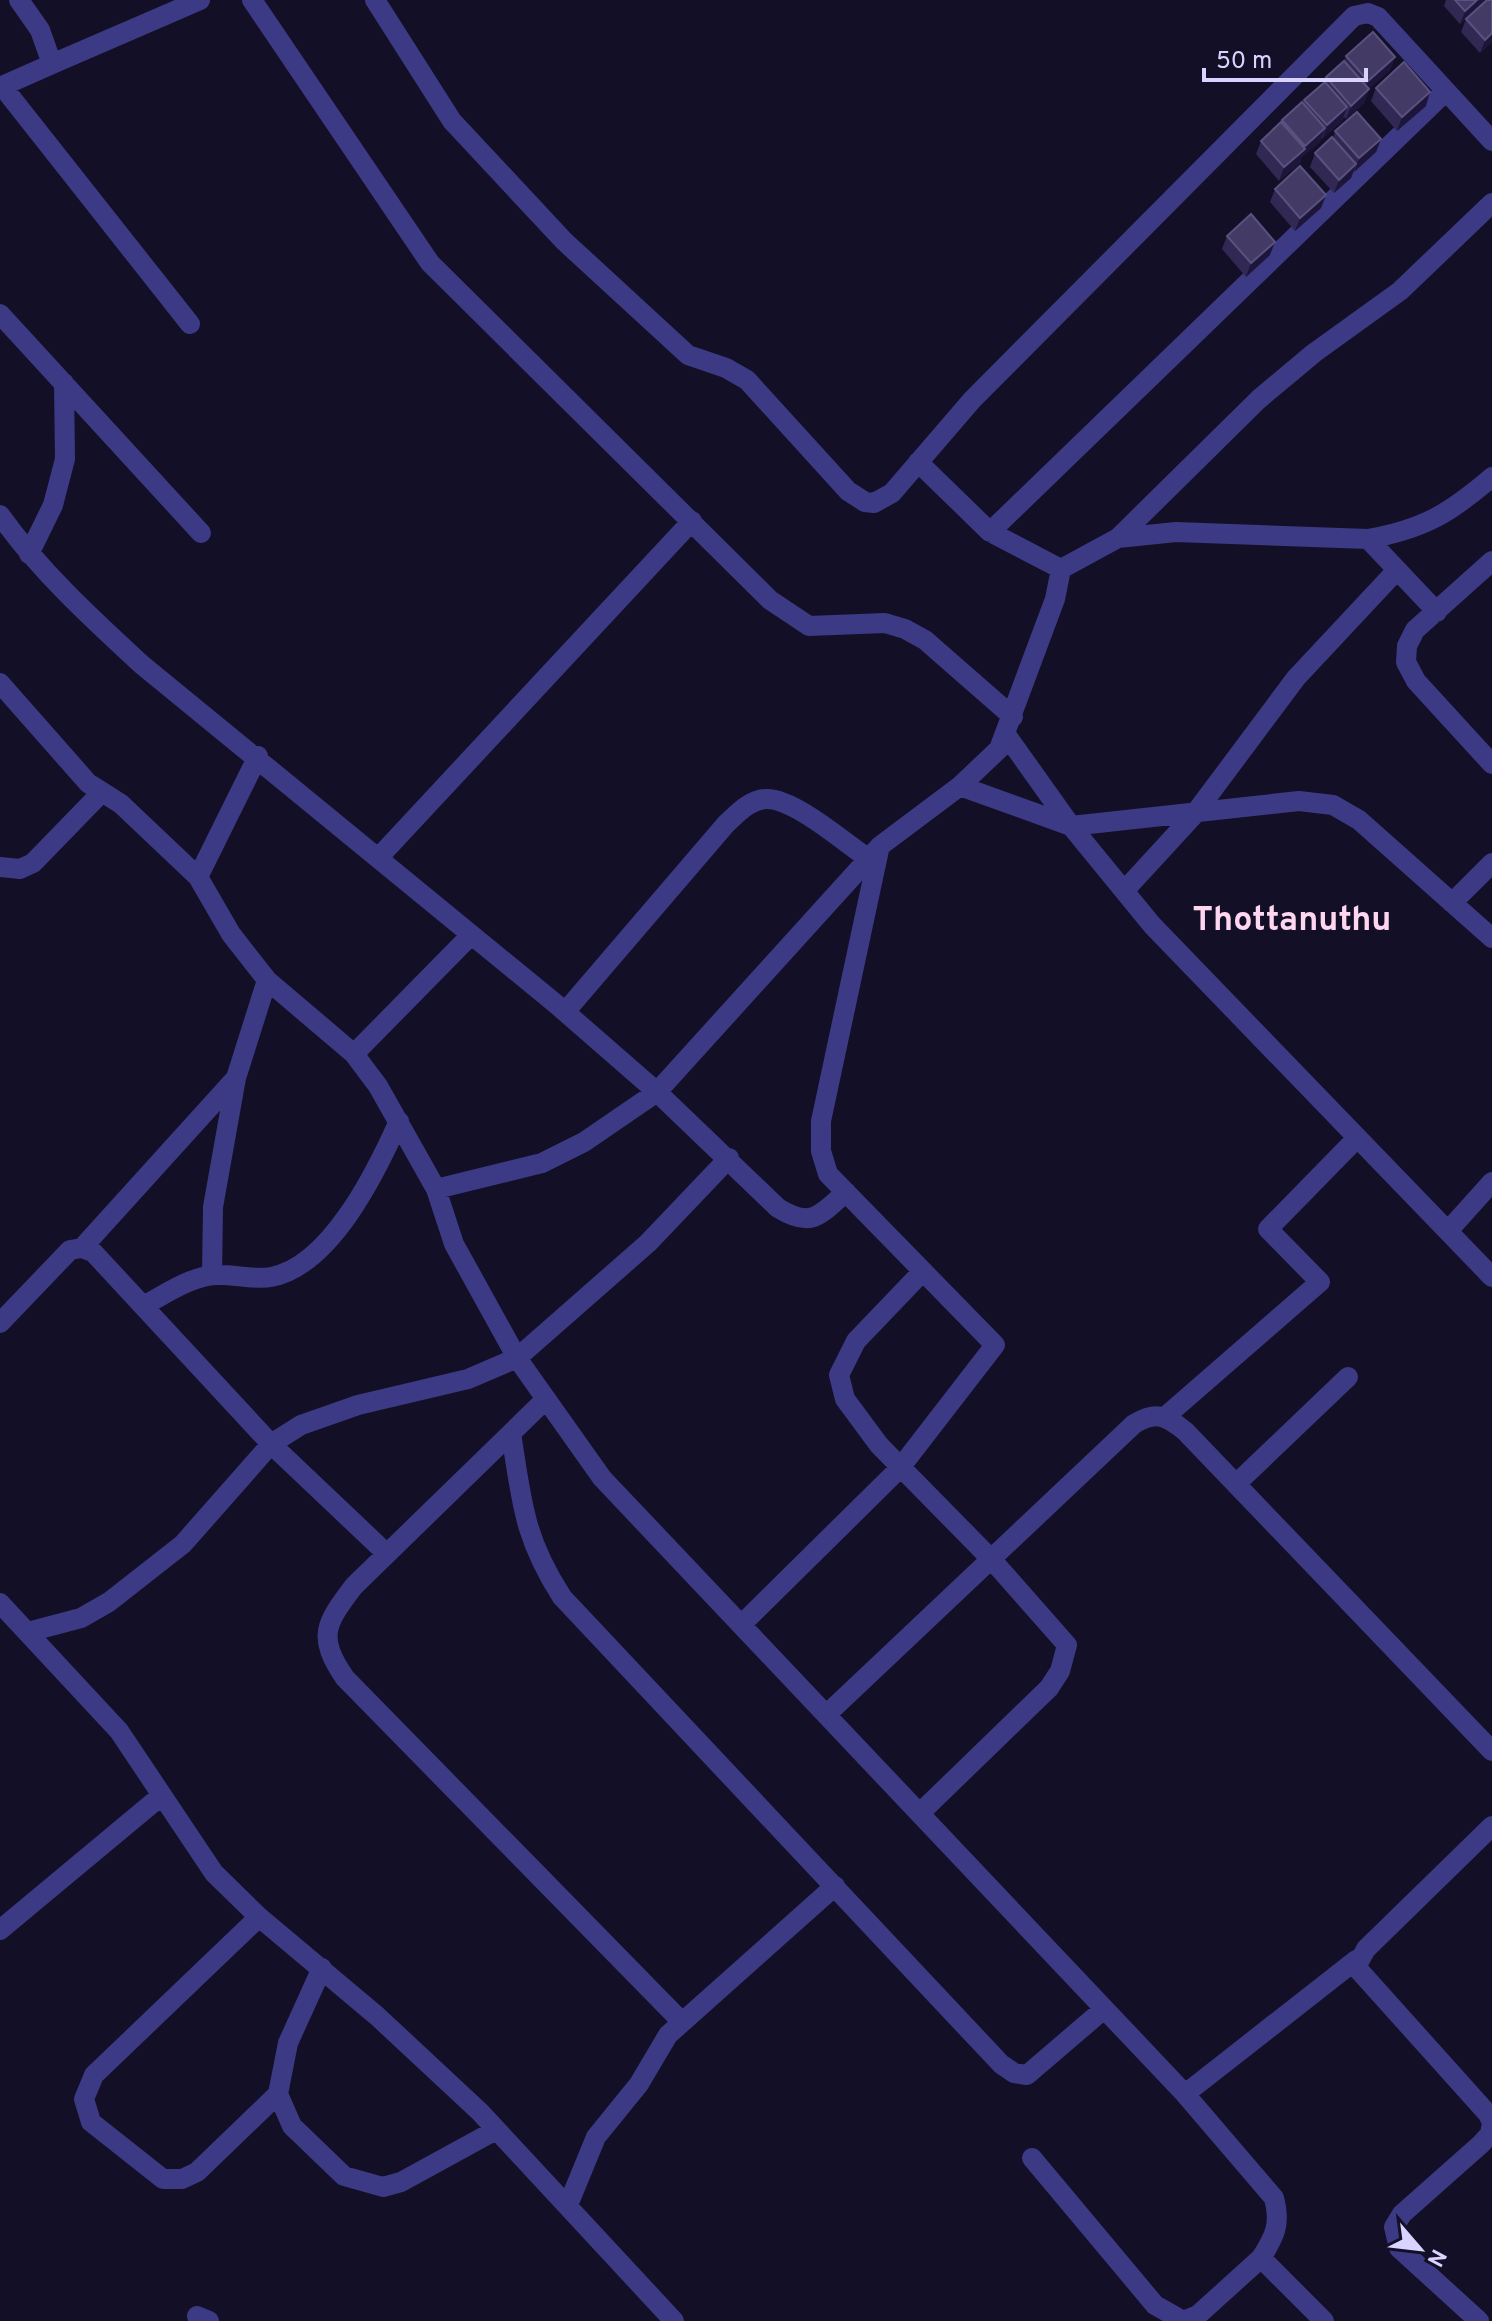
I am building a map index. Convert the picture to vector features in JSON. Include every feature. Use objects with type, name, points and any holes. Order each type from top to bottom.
[{"type":"street","points":[[19,0],[40,30],[52,64]]},
{"type":"street","points":[[190,324],[1,87],[200,0]]},
{"type":"street","points":[[252,0],[430,263],[770,600],[809,626],[885,623],[925,640],[1010,726],[1071,826],[1152,925],[1492,1277]]},
{"type":"street","points":[[375,0],[452,121],[564,241],[688,355],[726,368],[747,380],[848,491],[865,502],[874,503],[892,493],[972,400],[1354,16],[1368,13],[1378,17],[1492,141]]},
{"type":"street","points":[[990,532],[1445,92]]},
{"type":"street","points":[[1061,569],[1118,538],[1259,399],[1314,353],[1400,291],[1492,203]]},
{"type":"street","points":[[0,314],[201,533]]},
{"type":"street","points":[[29,554],[53,505],[65,459],[64,383]]},
{"type":"street","points":[[918,462],[990,532],[1061,569]]},
{"type":"street","points":[[1118,538],[1176,532],[1368,539],[1426,525],[1455,509],[1492,477]]},
{"type":"street","points":[[0,516],[29,554],[84,612],[141,664],[258,756],[565,1012],[729,1158],[778,1208],[804,1220],[817,1217],[846,1192]]},
{"type":"street","points":[[379,857],[692,521]]},
{"type":"street","points":[[1368,539],[1437,612]]},
{"type":"street","points":[[436,1189],[542,1163],[584,1142],[657,1092],[874,853],[960,786],[999,749],[1055,599],[1061,569]]},
{"type":"street","points":[[1124,891],[1193,816],[1296,678],[1397,570]]},
{"type":"street","points":[[1489,571],[1415,630],[1407,646],[1406,662],[1416,681],[1492,764]]},
{"type":"street","points":[[0,683],[88,783],[161,839],[198,877],[231,934],[267,980],[354,1054],[399,1121],[436,1189],[454,1244],[517,1358],[602,1478],[1185,2094],[1274,2198],[1279,2217],[1277,2232],[1261,2258],[1198,2315],[1183,2321],[1155,2305],[1032,2158]]},
{"type":"street","points":[[198,877],[258,756]]},
{"type":"street","points":[[960,786],[1071,826],[1193,816],[1299,801],[1333,805],[1359,820],[1492,938]]},
{"type":"street","points":[[0,867],[20,869],[33,863],[102,792]]},
{"type":"street","points":[[565,1012],[726,824],[749,804],[767,799],[788,804],[874,853]]},
{"type":"street","points":[[741,1625],[900,1468],[995,1345],[828,1174],[821,1151],[821,1121],[874,853]]},
{"type":"street","points":[[1452,903],[1492,863]]},
{"type":"street","points":[[354,1054],[471,935]]},
{"type":"street","points":[[212,1275],[213,1207],[236,1078],[267,980]]},
{"type":"street","points":[[82,1248],[236,1078]]},
{"type":"street","points":[[143,1306],[212,1275],[272,1277],[296,1266],[323,1244],[371,1183],[399,1121]]},
{"type":"street","points":[[1166,1416],[1320,1282],[1268,1229],[1357,1138]]},
{"type":"street","points":[[28,1632],[81,1618],[147,1574],[183,1544],[271,1444],[316,1420],[358,1405],[468,1379],[517,1358],[648,1243],[729,1158]]},
{"type":"street","points":[[1448,1231],[1492,1182]]},
{"type":"street","points":[[0,1323],[70,1250],[82,1248],[93,1252],[271,1444],[387,1554]]},
{"type":"street","points":[[920,1813],[1049,1688],[1066,1656],[1061,1636],[992,1560],[900,1468],[845,1399],[839,1375],[856,1341],[923,1271]]},
{"type":"street","points":[[1236,1484],[1348,1377]]},
{"type":"street","points":[[545,1400],[354,1586],[331,1617],[326,1637],[333,1660],[345,1678],[681,2021]]},
{"type":"street","points":[[826,1715],[1134,1424],[1151,1414],[1166,1416],[1236,1484],[1492,1751]]},
{"type":"street","points":[[511,1433],[526,1526],[537,1558],[562,1597],[1001,2064],[1014,2073],[1027,2075],[1104,2009]]},
{"type":"street","points":[[0,1603],[119,1731],[214,1873],[259,1917],[322,1968],[496,2130],[674,2321]]},
{"type":"street","points":[[4,1918],[161,1796]]},
{"type":"street","points":[[1185,2094],[1356,1960],[1492,1826]]},
{"type":"street","points":[[568,2205],[596,2137],[639,2084],[668,2035],[835,1886]]},
{"type":"street","points":[[259,1917],[94,2075],[84,2099],[91,2122],[163,2179],[182,2179],[197,2172],[278,2094]]},
{"type":"street","points":[[1356,1960],[1358,1973],[1488,2114],[1492,2123],[1490,2134],[1481,2144],[1402,2214],[1394,2227],[1399,2248],[1472,2319]]},
{"type":"street","points":[[322,1968],[288,2043],[278,2094],[292,2126],[344,2176],[383,2187],[401,2182],[496,2130]]},
{"type":"street","points":[[1261,2258],[1319,2319]]},
{"type":"building","points":[[1455,0],[1477,0],[1465,11]]},
{"type":"building","points":[[1487,0],[1492,0],[1492,33],[1485,40],[1466,19]]},
{"type":"building","points":[[1373,32],[1395,57],[1368,81],[1346,56]]},
{"type":"building","points":[[1344,61],[1369,89],[1351,106],[1326,77]]},
{"type":"building","points":[[1404,62],[1430,92],[1402,117],[1376,88]]},
{"type":"building","points":[[1325,82],[1347,107],[1327,125],[1304,100]]},
{"type":"building","points":[[1302,102],[1325,128],[1305,146],[1282,120]]},
{"type":"building","points":[[1357,112],[1381,139],[1359,158],[1335,131]]},
{"type":"building","points":[[1281,122],[1305,149],[1284,167],[1261,141]]},
{"type":"building","points":[[1332,137],[1356,164],[1339,180],[1315,153]]},
{"type":"building","points":[[1300,166],[1326,195],[1300,218],[1275,189]]},
{"type":"building","points":[[1251,214],[1275,242],[1251,263],[1227,236]]},
{"type":"district","name":"Thottanuthu","points":[[1292,918]]}]
